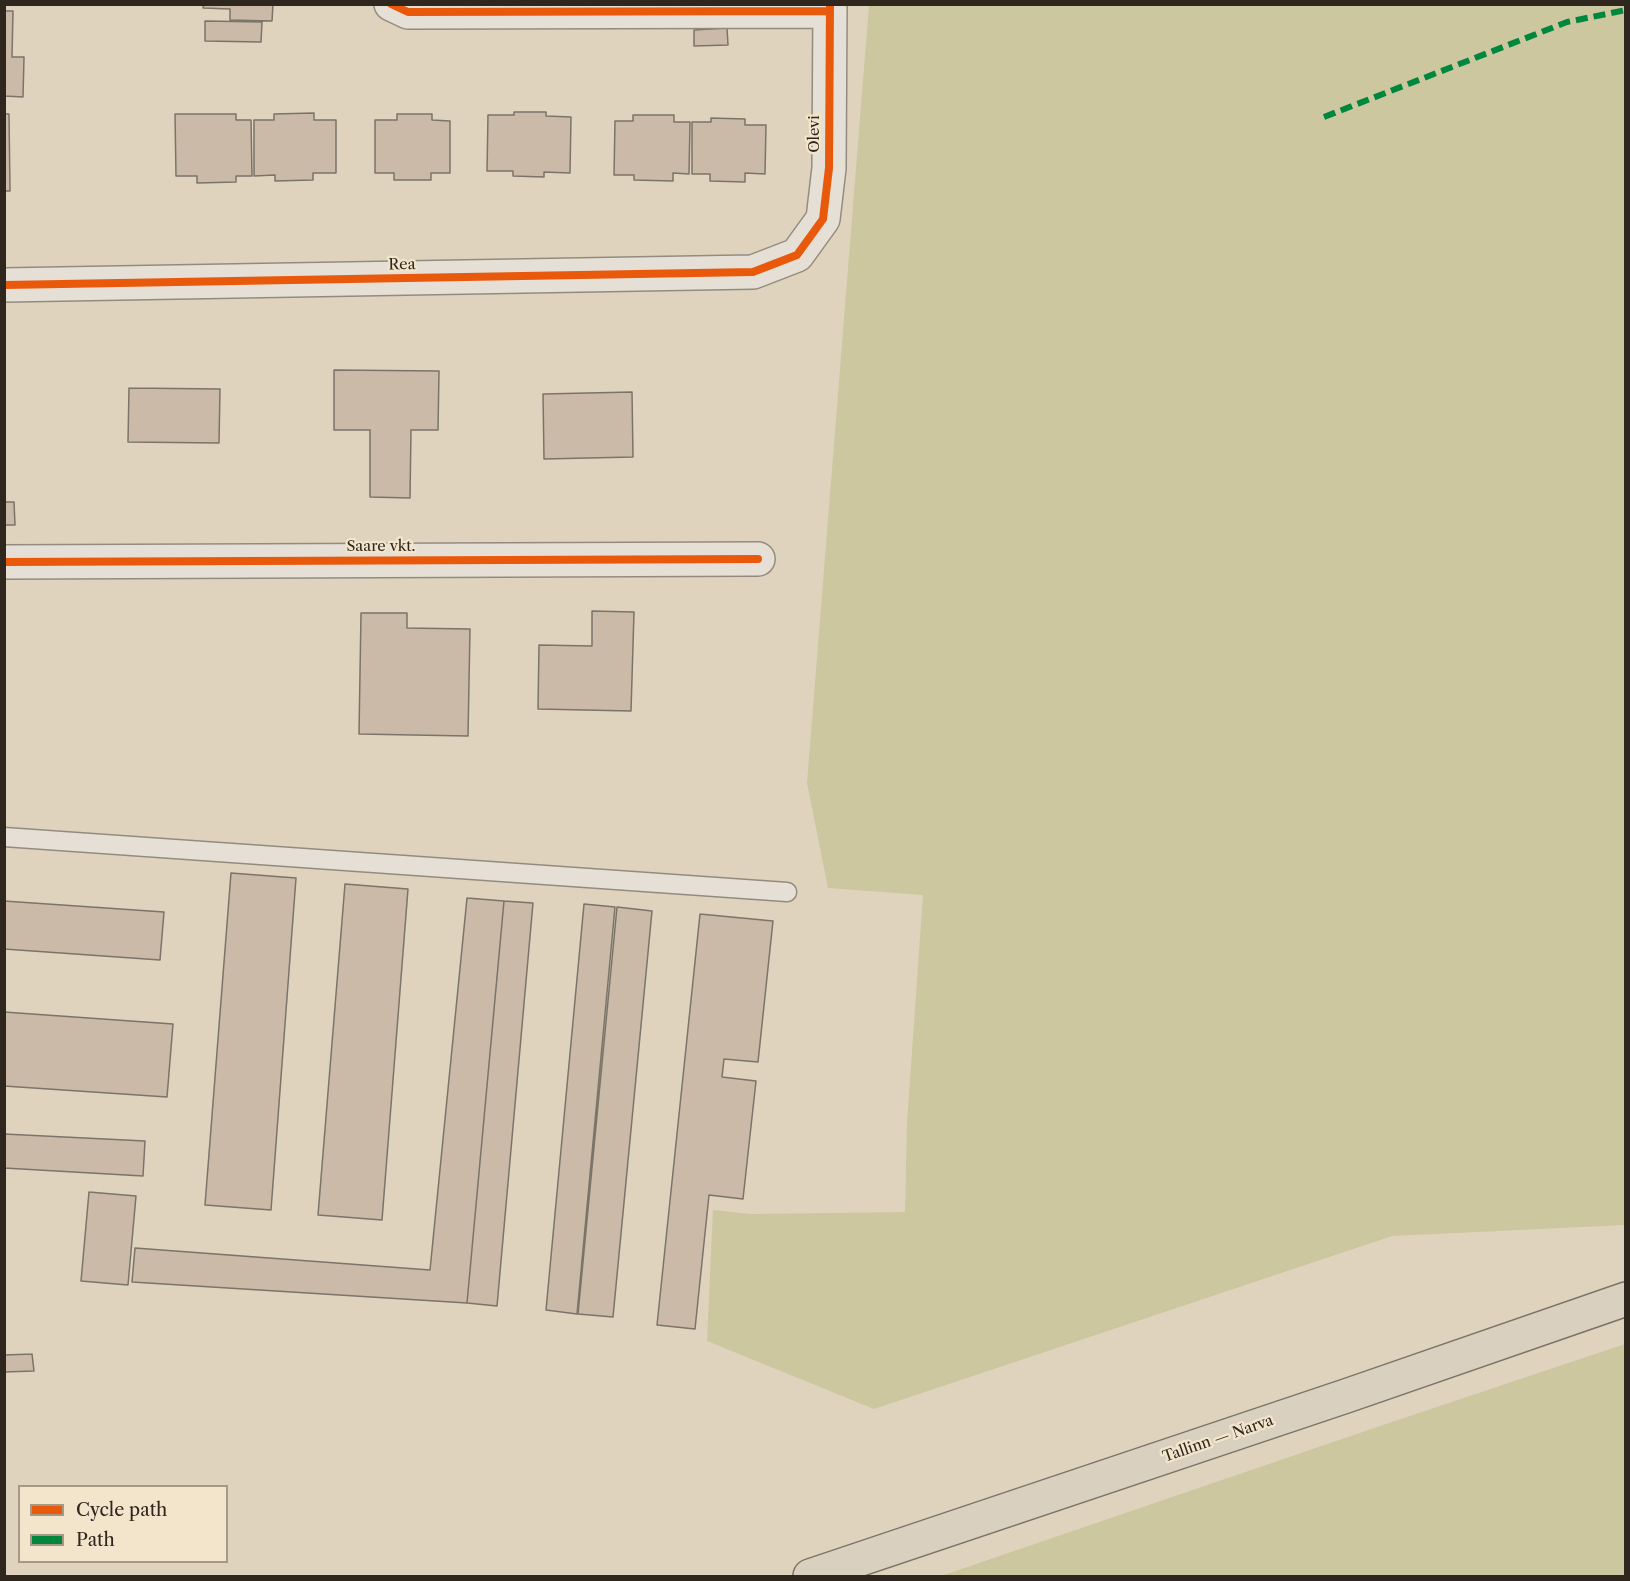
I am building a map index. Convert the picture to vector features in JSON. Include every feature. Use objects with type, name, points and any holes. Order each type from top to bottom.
[{"type":"highway","name":"Tallinn — Narva","points":[[810,1576],[1346,1396],[1626,1299]]},
{"type":"street","points":[[391,4],[408,12],[527,8],[830,8]]},
{"type":"street","name":"Olevi","points":[[797,255],[823,219],[829,168],[830,8]]},
{"type":"street","name":"Rea","points":[[4,285],[753,272],[797,255]]},
{"type":"street","name":"Saare vkt.","points":[[4,562],[758,559]]},
{"type":"lane","points":[[4,837],[788,892]]},
{"type":"shaded area","points":[[869,5],[1625,5],[1625,1225],[1392,1236],[874,1409],[707,1341],[713,1210],[750,1214],[905,1212],[907,1123],[923,895],[828,888],[807,783]]},
{"type":"shaded area","points":[[1625,1344],[1625,1576],[941,1576],[1383,1425]]},
{"type":"building","points":[[204,4],[273,4],[272,21],[230,20],[230,9],[203,8]]},
{"type":"building","points":[[4,11],[13,11],[12,57],[24,57],[23,97],[4,96]]},
{"type":"building","points":[[205,21],[262,22],[261,42],[205,41]]},
{"type":"building","points":[[727,28],[728,45],[694,46],[694,30]]},
{"type":"building","points":[[514,112],[546,112],[546,116],[571,117],[570,173],[544,172],[544,177],[513,176],[513,171],[487,171],[488,115],[514,115]]},
{"type":"building","points":[[314,113],[314,120],[336,120],[336,173],[313,173],[313,180],[275,181],[275,175],[254,176],[254,120],[274,120],[274,114]]},
{"type":"building","points":[[4,114],[9,114],[10,191],[4,191]]},
{"type":"building","points":[[175,114],[236,114],[236,120],[251,120],[252,176],[236,176],[236,182],[197,183],[197,176],[176,176]]},
{"type":"building","points":[[397,114],[432,114],[432,120],[450,121],[450,173],[431,173],[431,180],[394,180],[394,173],[375,173],[375,120],[397,120]]},
{"type":"building","points":[[633,115],[674,115],[674,122],[690,122],[689,174],[673,173],[673,181],[634,180],[634,175],[614,175],[615,121],[633,121]]},
{"type":"building","points":[[711,118],[745,119],[745,125],[766,125],[765,174],[745,173],[745,182],[710,181],[710,174],[692,174],[692,122],[711,122]]},
{"type":"building","points":[[334,370],[439,371],[438,430],[411,430],[410,498],[370,497],[370,430],[334,430]]},
{"type":"building","points":[[129,388],[220,389],[219,443],[128,442]]},
{"type":"building","points":[[632,392],[633,457],[544,459],[543,394]]},
{"type":"building","points":[[4,502],[14,502],[15,525],[4,525]]},
{"type":"building","points":[[592,611],[634,612],[631,711],[538,709],[539,645],[592,646]]},
{"type":"building","points":[[361,613],[407,613],[407,628],[470,629],[468,736],[359,734]]},
{"type":"building","points":[[231,873],[296,878],[271,1210],[205,1205]]},
{"type":"building","points":[[345,884],[408,889],[382,1220],[318,1215]]},
{"type":"building","points":[[467,898],[504,901],[467,1303],[132,1282],[135,1248],[430,1270]]},
{"type":"building","points":[[4,901],[164,912],[160,960],[4,949]]},
{"type":"building","points":[[504,901],[533,903],[497,1306],[467,1303]]},
{"type":"building","points":[[584,904],[615,907],[577,1314],[546,1310]]},
{"type":"building","points":[[617,907],[652,911],[613,1317],[578,1314]]},
{"type":"building","points":[[700,914],[773,921],[758,1062],[724,1059],[722,1077],[756,1081],[743,1199],[709,1195],[695,1329],[657,1325]]},
{"type":"building","points":[[4,1012],[173,1024],[167,1097],[4,1086]]},
{"type":"building","points":[[4,1134],[145,1141],[143,1176],[4,1168]]},
{"type":"building","points":[[89,1192],[136,1196],[128,1285],[81,1281]]},
{"type":"building","points":[[32,1354],[34,1371],[4,1372],[4,1355]]},
{"type":"marked path","points":[[1324,117],[1567,22],[1626,10]]},
{"type":"cycle path","points":[[391,4],[408,12],[830,11]]},
{"type":"cycle path","points":[[4,285],[753,272],[797,255],[823,219],[829,168],[830,4]]},
{"type":"cycle path","points":[[4,562],[758,559]]}]
